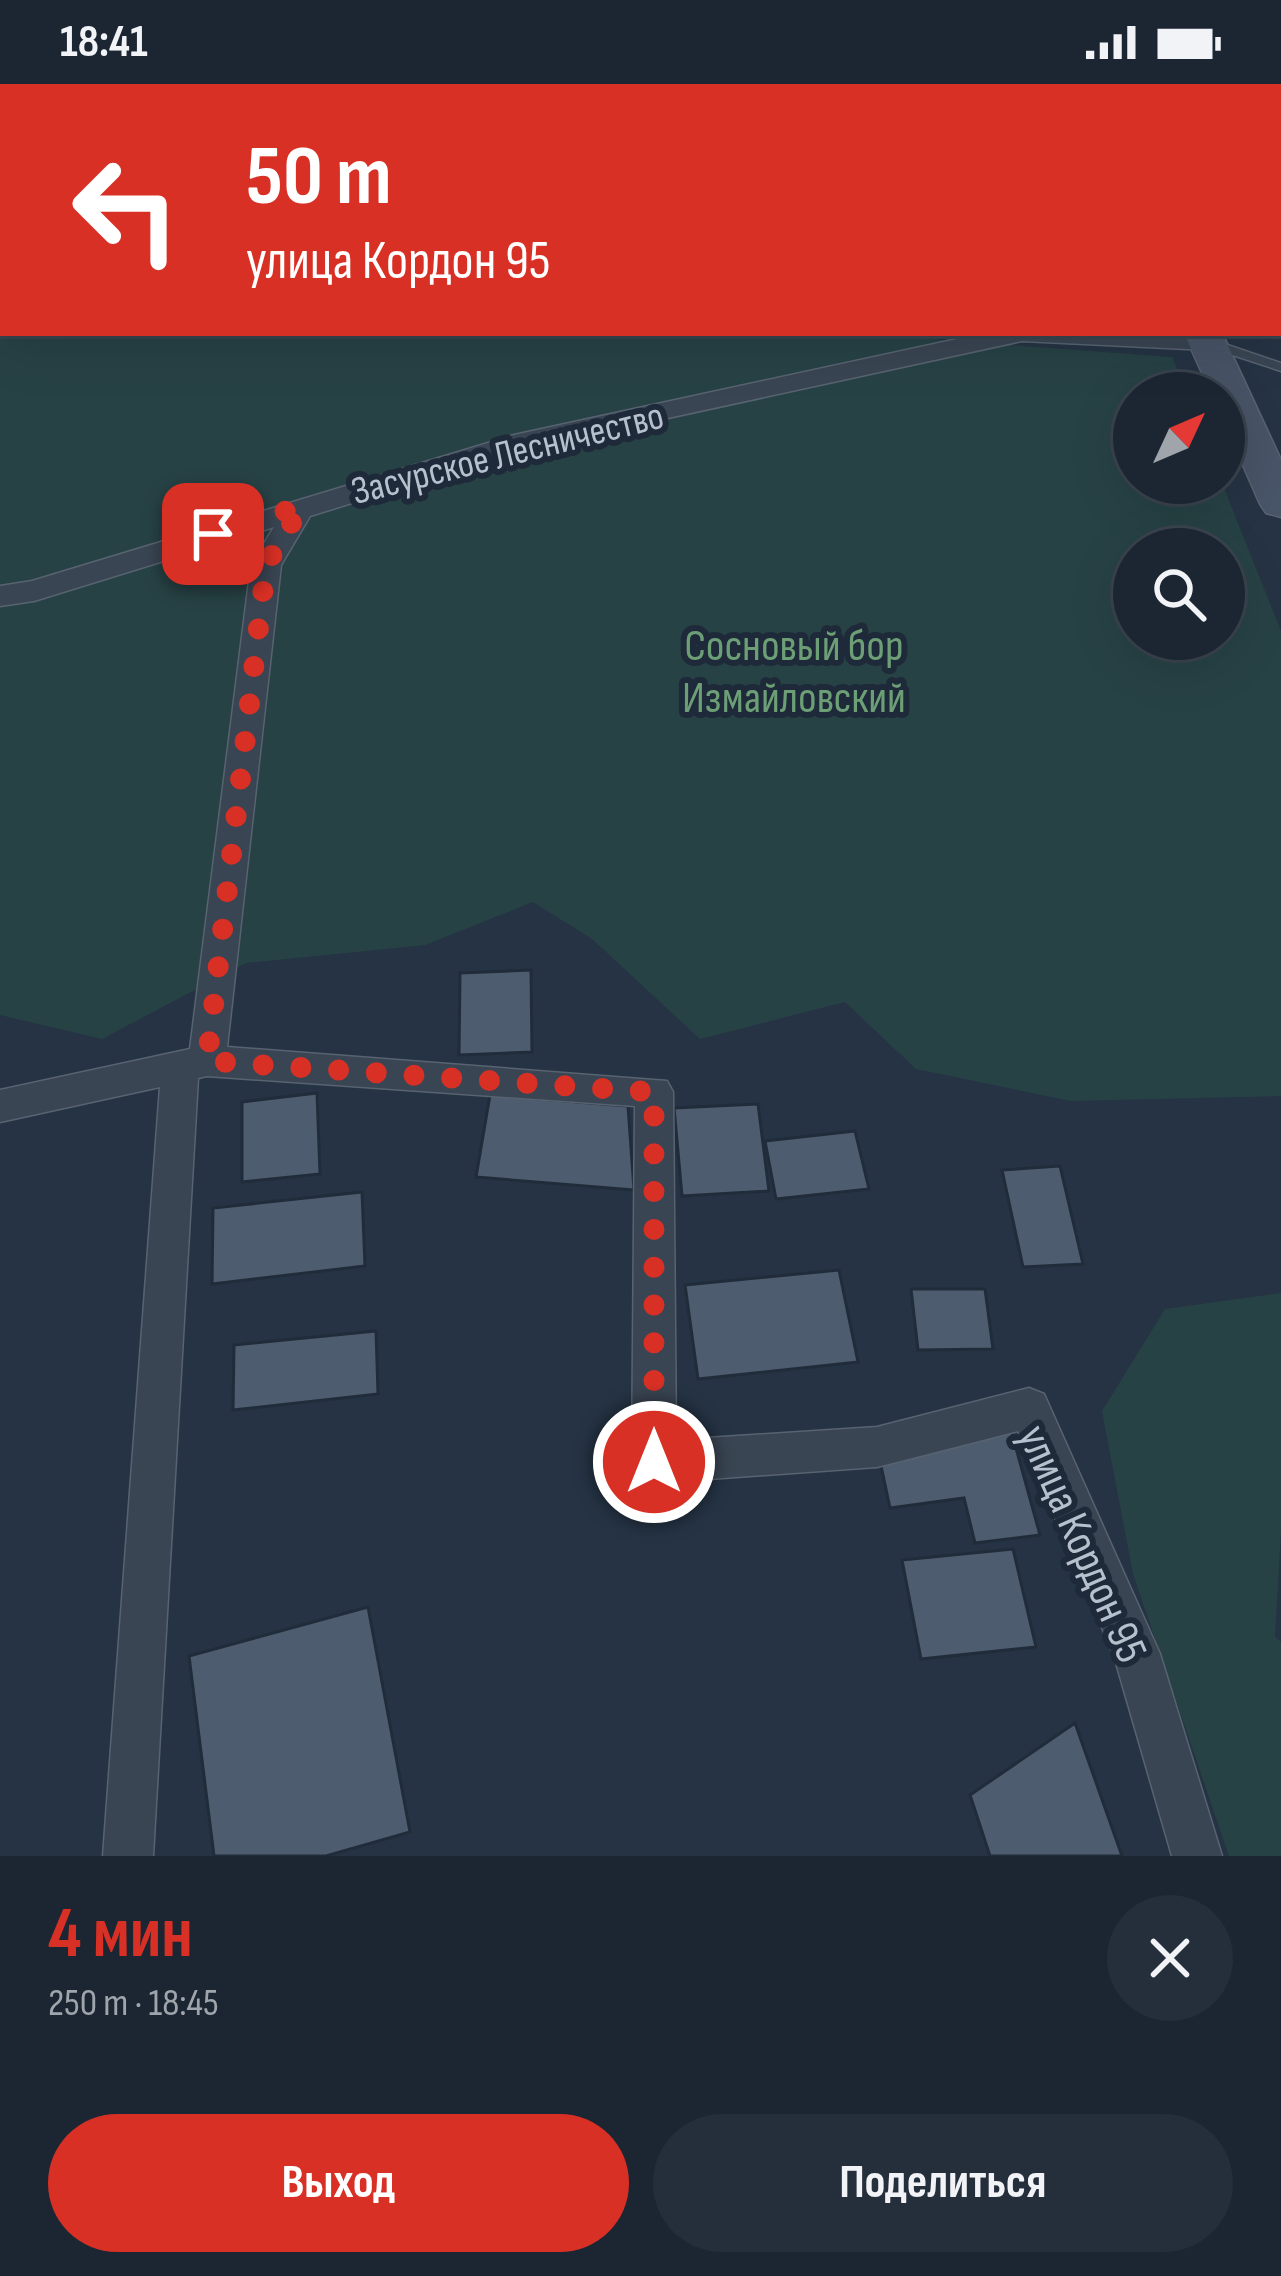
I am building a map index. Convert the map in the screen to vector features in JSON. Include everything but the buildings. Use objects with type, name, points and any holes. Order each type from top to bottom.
[{"type":"main road","points":[[1206,337],[1281,504]]},
{"type":"street","name":"Засурское Лесничество","points":[[0,596],[34,591],[524,441],[1007,336]]},
{"type":"street","name":"Засурское Лесничество","points":[[1160,336],[1206,337]]},
{"type":"street","points":[[128,1856],[193,1064],[266,565],[302,506]]},
{"type":"street","name":"улица Кордон 95","points":[[0,1106],[193,1064],[654,1092],[654,1462],[877,1447],[1029,1408],[1137,1654],[1197,1856]]},
{"type":"lane","points":[[1206,337],[1281,367]]},
{"type":"green space","name":"Сосновый бор Измайловский","points":[[0,336],[889,336],[1172,357],[1178,372],[1113,372],[1113,504],[1230,504],[1240,528],[1113,528],[1113,660],[1245,660],[1245,541],[1281,631],[1281,1096],[1071,1101],[916,1069],[845,1002],[700,1039],[592,939],[533,902],[425,945],[246,963],[102,1039],[0,1015]]},
{"type":"green space","points":[[1281,1293],[1281,1530],[1275,1636],[1281,1642],[1281,1856],[1229,1856],[1133,1574],[1102,1411],[1165,1309]]},
{"type":"route","points":[[213,534],[302,506],[266,565],[207,1061],[654,1092],[654,1462]]}]
